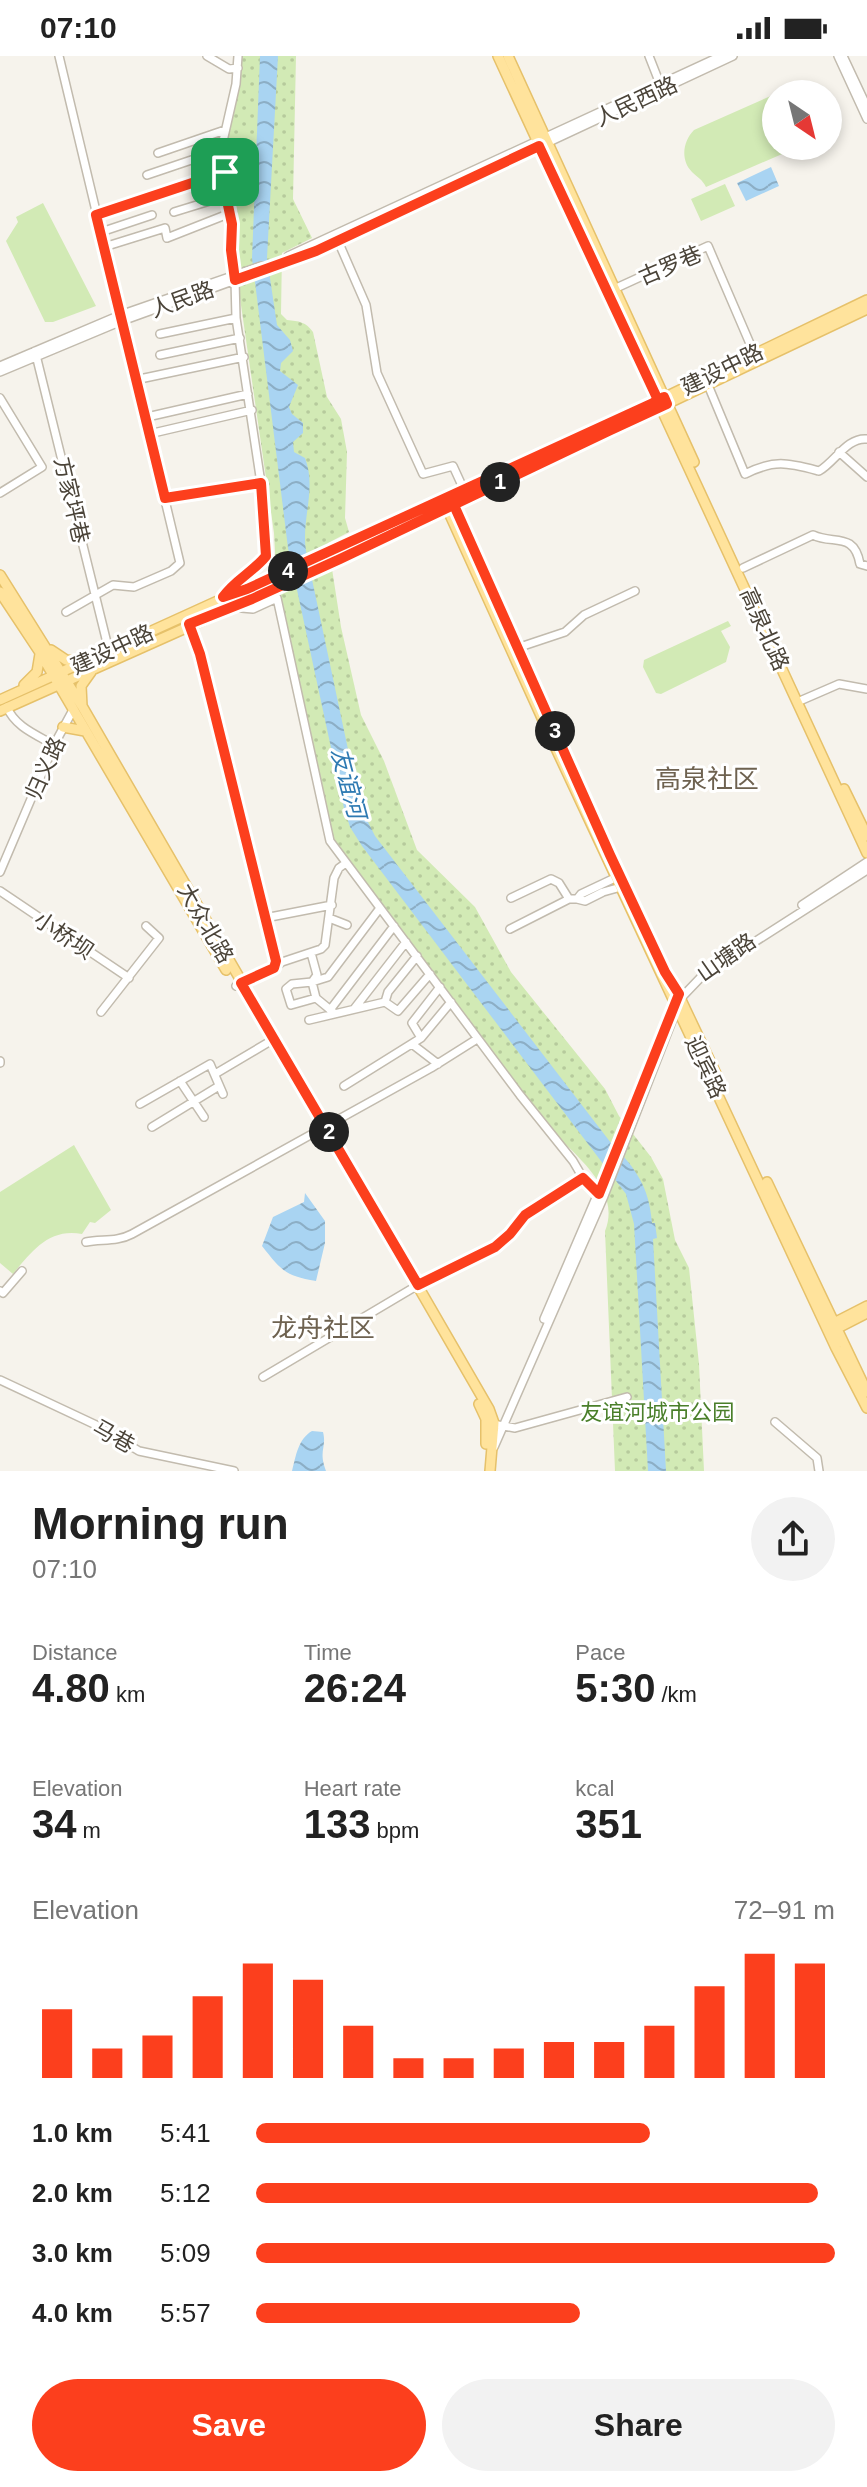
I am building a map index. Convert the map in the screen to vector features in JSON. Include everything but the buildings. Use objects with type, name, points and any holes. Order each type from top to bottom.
[{"type":"main road","points":[[498,56],[614,289],[662,402]]},
{"type":"main road","points":[[508,56],[542,141],[662,402]]},
{"type":"main road","name":"建设中路","points":[[60,678],[84,662],[223,597],[249,594],[335,561],[867,300]]},
{"type":"main road","name":"建设中路","points":[[60,678],[94,668],[229,607],[337,548],[662,402],[708,385],[867,309]]},
{"type":"main road","name":"高泉北路","points":[[662,402],[867,836]]},
{"type":"main road","name":"高泉北路","points":[[662,402],[867,853]]},
{"type":"main road","name":"迎宾路","points":[[450,505],[867,1408]]},
{"type":"main road","name":"迎宾路","points":[[450,505],[621,887],[679,1000]]},
{"type":"main road","points":[[0,575],[43,648],[37,672],[2,702]]},
{"type":"main road","points":[[0,592],[43,648],[66,660],[84,662]]},
{"type":"main road","name":"大众北路","points":[[43,648],[85,731],[239,985],[269,1042],[323,1127]]},
{"type":"main road","points":[[75,708],[83,681],[94,668]]},
{"type":"main road","points":[[17,692],[60,678]]},
{"type":"main road","points":[[2,702],[60,678]]},
{"type":"main road","name":"大众北路","points":[[75,708],[498,1425],[488,1456]]},
{"type":"main road","points":[[63,727],[85,731]]},
{"type":"main road","name":"大众北路","points":[[416,1287],[483,1412],[487,1424],[487,1471]]},
{"type":"main road","points":[[831,1328],[867,1306]]},
{"type":"main road","points":[[831,1328],[867,1313]]},
{"type":"main road","name":"迎宾路","points":[[831,1328],[867,1392]]},
{"type":"street","points":[[59,56],[180,563],[171,571],[134,587],[113,585],[66,612]]},
{"type":"street","points":[[207,56],[229,69],[238,68]]},
{"type":"street","points":[[223,597],[232,584],[256,568],[266,556],[252,410],[236,318],[238,276],[231,250],[232,224],[228,214],[221,150],[238,56]]},
{"type":"street","points":[[649,56],[660,84]]},
{"type":"street","name":"人民西路","points":[[542,141],[721,56]]},
{"type":"street","name":"人民西路","points":[[542,141],[733,56]]},
{"type":"street","points":[[841,56],[867,107]]},
{"type":"street","points":[[841,56],[867,119]]},
{"type":"street","points":[[158,153],[225,130]]},
{"type":"street","name":"人民路","points":[[0,369],[121,318],[338,241],[542,141]]},
{"type":"street","name":"人民路","points":[[278,262],[542,141]]},
{"type":"street","points":[[147,175],[221,150]]},
{"type":"street","points":[[96,215],[225,172]]},
{"type":"street","points":[[174,212],[226,196]]},
{"type":"street","points":[[104,247],[165,228],[167,238],[228,214]]},
{"type":"street","points":[[101,232],[152,215]]},
{"type":"street","points":[[338,241],[366,305],[377,373],[423,474],[453,466],[464,490]]},
{"type":"street","name":"古罗巷","points":[[614,289],[708,246],[754,353]]},
{"type":"street","points":[[160,334],[236,318]]},
{"type":"street","points":[[160,355],[240,338]]},
{"type":"street","name":"方家坪巷","points":[[35,352],[109,651]]},
{"type":"street","points":[[135,380],[244,357]]},
{"type":"street","points":[[708,385],[745,474],[767,463],[819,471],[839,452],[859,439],[867,439]]},
{"type":"street","points":[[147,417],[248,394]]},
{"type":"street","points":[[0,398],[42,467],[0,493]]},
{"type":"street","points":[[149,434],[252,410]]},
{"type":"street","points":[[839,452],[867,477]]},
{"type":"street","points":[[165,498],[261,483]]},
{"type":"street","points":[[743,568],[813,535],[841,539],[849,544],[860,564],[867,566]]},
{"type":"street","points":[[517,648],[565,632],[584,615],[635,591]]},
{"type":"street","points":[[229,607],[253,609],[277,598],[330,841],[477,1039],[583,1178],[599,1194]]},
{"type":"street","points":[[189,624],[200,654],[276,961],[274,968]]},
{"type":"street","points":[[802,700],[839,684],[867,689]]},
{"type":"street","points":[[2,702],[19,724],[53,744]]},
{"type":"street","points":[[0,863],[53,744],[75,708]]},
{"type":"street","name":"归义路","points":[[0,872],[53,744],[75,708]]},
{"type":"street","name":"山塘路","points":[[606,1183],[679,1000],[701,972],[867,862]]},
{"type":"street","points":[[239,985],[282,962],[325,945],[334,878],[346,863]]},
{"type":"street","name":"山塘路","points":[[679,1000],[703,975],[867,870]]},
{"type":"street","points":[[510,929],[617,877]]},
{"type":"street","points":[[511,898],[551,879],[559,883],[573,899],[585,901],[621,887]]},
{"type":"street","name":"小桥坝","points":[[0,891],[129,978]]},
{"type":"street","points":[[265,918],[332,905]]},
{"type":"street","points":[[316,998],[291,1005],[286,989],[292,984],[328,977],[380,908]]},
{"type":"street","points":[[329,918],[347,925]]},
{"type":"street","points":[[101,1012],[159,938],[146,926]]},
{"type":"street","points":[[332,1012],[394,926]]},
{"type":"street","points":[[354,1009],[406,942]]},
{"type":"street","points":[[311,953],[317,975],[312,982],[316,998],[332,1012]]},
{"type":"street","points":[[385,1002],[388,992],[417,956]]},
{"type":"street","points":[[398,1011],[430,974]]},
{"type":"street","points":[[412,1023],[440,987]]},
{"type":"street","points":[[309,1020],[332,1012],[385,1002],[412,1023],[421,1038]]},
{"type":"street","points":[[344,1086],[421,1038],[451,1002]]},
{"type":"street","points":[[86,1242],[104,1238],[119,1241],[438,1064],[477,1039]]},
{"type":"street","points":[[215,1074],[269,1042]]},
{"type":"street","points":[[412,1044],[438,1064]]},
{"type":"street","points":[[140,1104],[210,1064],[221,1090],[152,1127]]},
{"type":"street","points":[[180,1081],[204,1117]]},
{"type":"street","points":[[263,1377],[416,1287],[495,1247],[525,1215],[583,1178]]},
{"type":"street","points":[[488,1456],[498,1425],[606,1183]]},
{"type":"street","points":[[498,1425],[606,1183]]},
{"type":"street","points":[[1,1294],[22,1271]]},
{"type":"street","name":"马巷","points":[[0,1380],[96,1425],[139,1451],[234,1471]]},
{"type":"street","points":[[483,1412],[498,1425],[515,1428],[627,1397]]},
{"type":"street","points":[[775,1422],[817,1458],[819,1471]]},
{"type":"green space","name":"友谊河城市公园","points":[[242,56],[296,56],[293,199],[312,238],[282,253],[281,314],[287,320],[305,324],[313,332],[327,397],[341,419],[347,452],[345,518],[349,532],[328,543],[341,627],[361,715],[384,761],[417,850],[475,907],[511,972],[605,1089],[619,1116],[651,1157],[663,1179],[675,1240],[689,1268],[699,1364],[704,1471],[615,1471],[605,1231],[608,1217],[603,1190],[596,1177],[556,1135],[374,897],[336,844],[332,833],[277,590],[274,533],[233,250],[227,149]]},
{"type":"green space","points":[[762,100],[762,160],[768,160],[706,187],[686,162],[685,145],[694,130]]},
{"type":"green space","points":[[725,184],[735,206],[701,221],[691,199]]},
{"type":"green space","points":[[43,203],[96,306],[53,322],[45,322],[6,241],[18,222],[16,217]]},
{"type":"green space","points":[[728,621],[731,626],[721,631],[730,647],[726,662],[661,694],[656,693],[643,667],[644,660]]},
{"type":"green space","points":[[74,1145],[111,1210],[95,1223],[90,1222],[82,1234],[60,1234],[42,1243],[13,1274],[0,1263],[0,1192]]},
{"type":"water","name":"友谊河","points":[[260,56],[278,56],[267,258],[277,325],[290,340],[293,351],[281,363],[280,371],[298,385],[289,407],[303,423],[303,433],[293,442],[294,452],[305,458],[310,481],[306,551],[360,806],[375,836],[640,1179],[657,1238],[653,1239],[666,1471],[648,1471],[634,1224],[626,1194],[362,846],[350,827],[344,808],[288,548],[252,258]]},
{"type":"water","points":[[771,167],[779,186],[746,201],[737,183]]},
{"type":"water","points":[[305,1193],[325,1221],[325,1243],[316,1281],[284,1271],[262,1246],[273,1217],[304,1202]]},
{"type":"water","points":[[312,1431],[323,1432],[326,1471],[292,1471],[301,1443]]},
{"type":"district","name":"高泉社区","points":[[707,779]]},
{"type":"district","name":"龙舟社区","points":[[323,1328]]},
{"type":"route","points":[[225,172],[96,215],[165,498],[261,483],[266,556],[256,568],[232,584],[223,597],[247,589],[544,451],[653,403],[658,400],[664,397],[667,404],[453,503],[610,855],[665,972],[679,994],[599,1194],[583,1178],[525,1215],[495,1247],[418,1285],[241,983],[274,968],[276,961],[200,654],[189,624],[340,559],[446,506],[661,406],[658,400],[624,329],[539,146],[316,251],[235,280],[225,172]]}]
